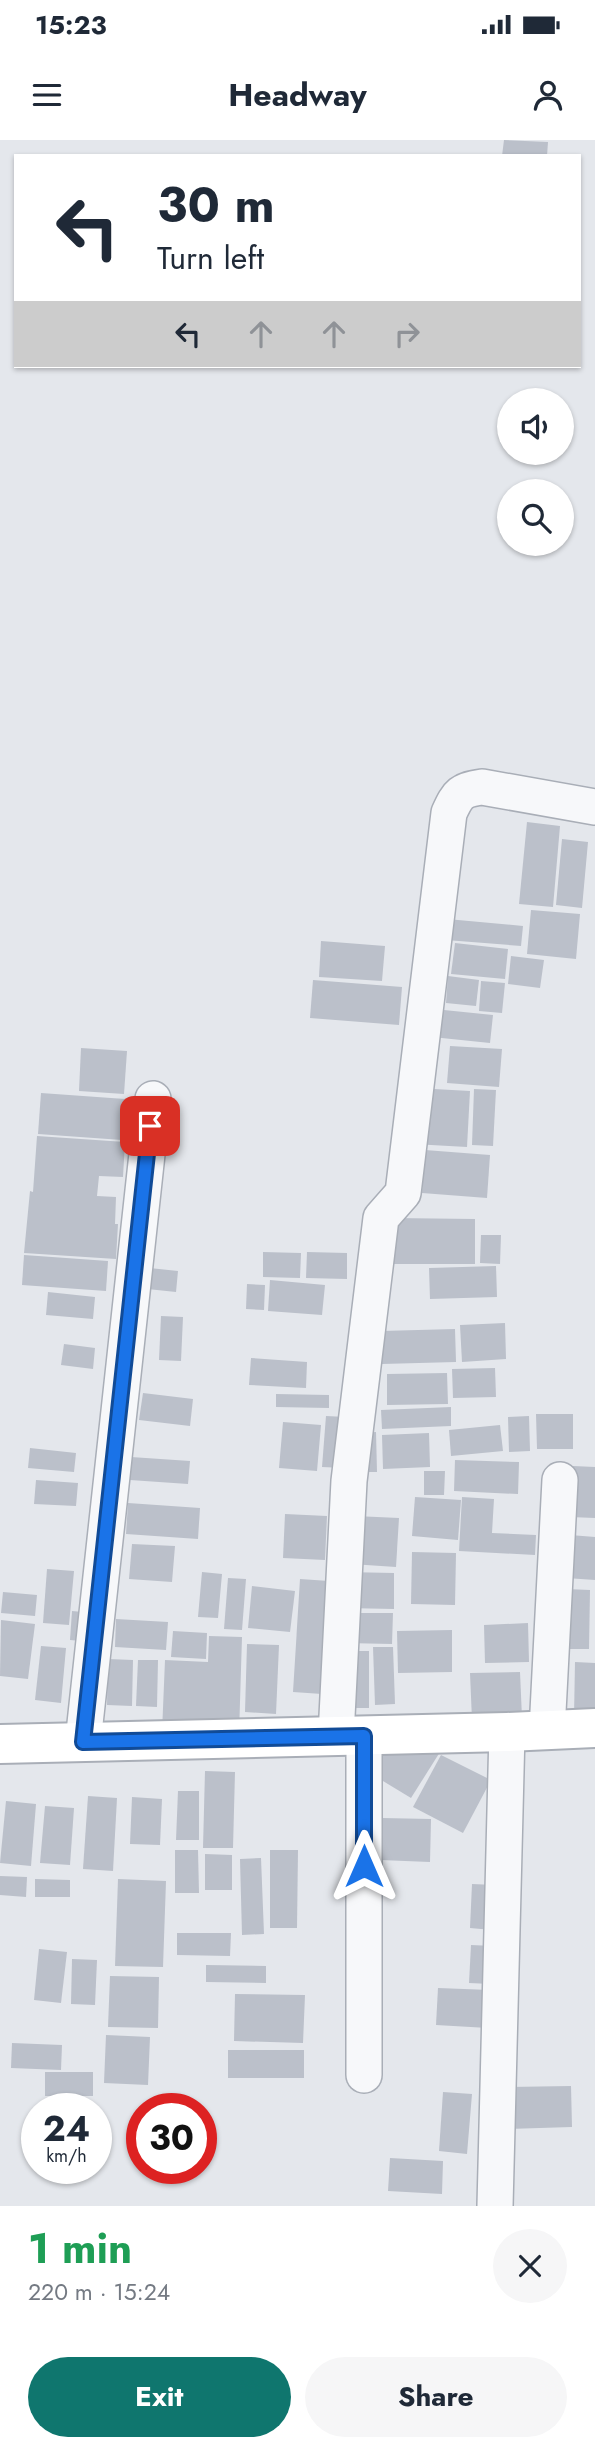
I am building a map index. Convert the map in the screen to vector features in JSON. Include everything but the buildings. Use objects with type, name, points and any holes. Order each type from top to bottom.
[{"type":"street","points":[[365,2075],[350,1736],[350,1467],[381,1218],[403,1193],[450,813],[456,796],[469,789],[482,787],[595,807]]},
{"type":"street","points":[[83,1742],[153,1099]]},
{"type":"street","points":[[547,1731],[560,1480]]},
{"type":"street","points":[[0,1744],[595,1728]]},
{"type":"street","points":[[495,2206],[507,1732]]},
{"type":"route","points":[[150,1126],[83,1742],[364,1736],[364,1866]]}]
